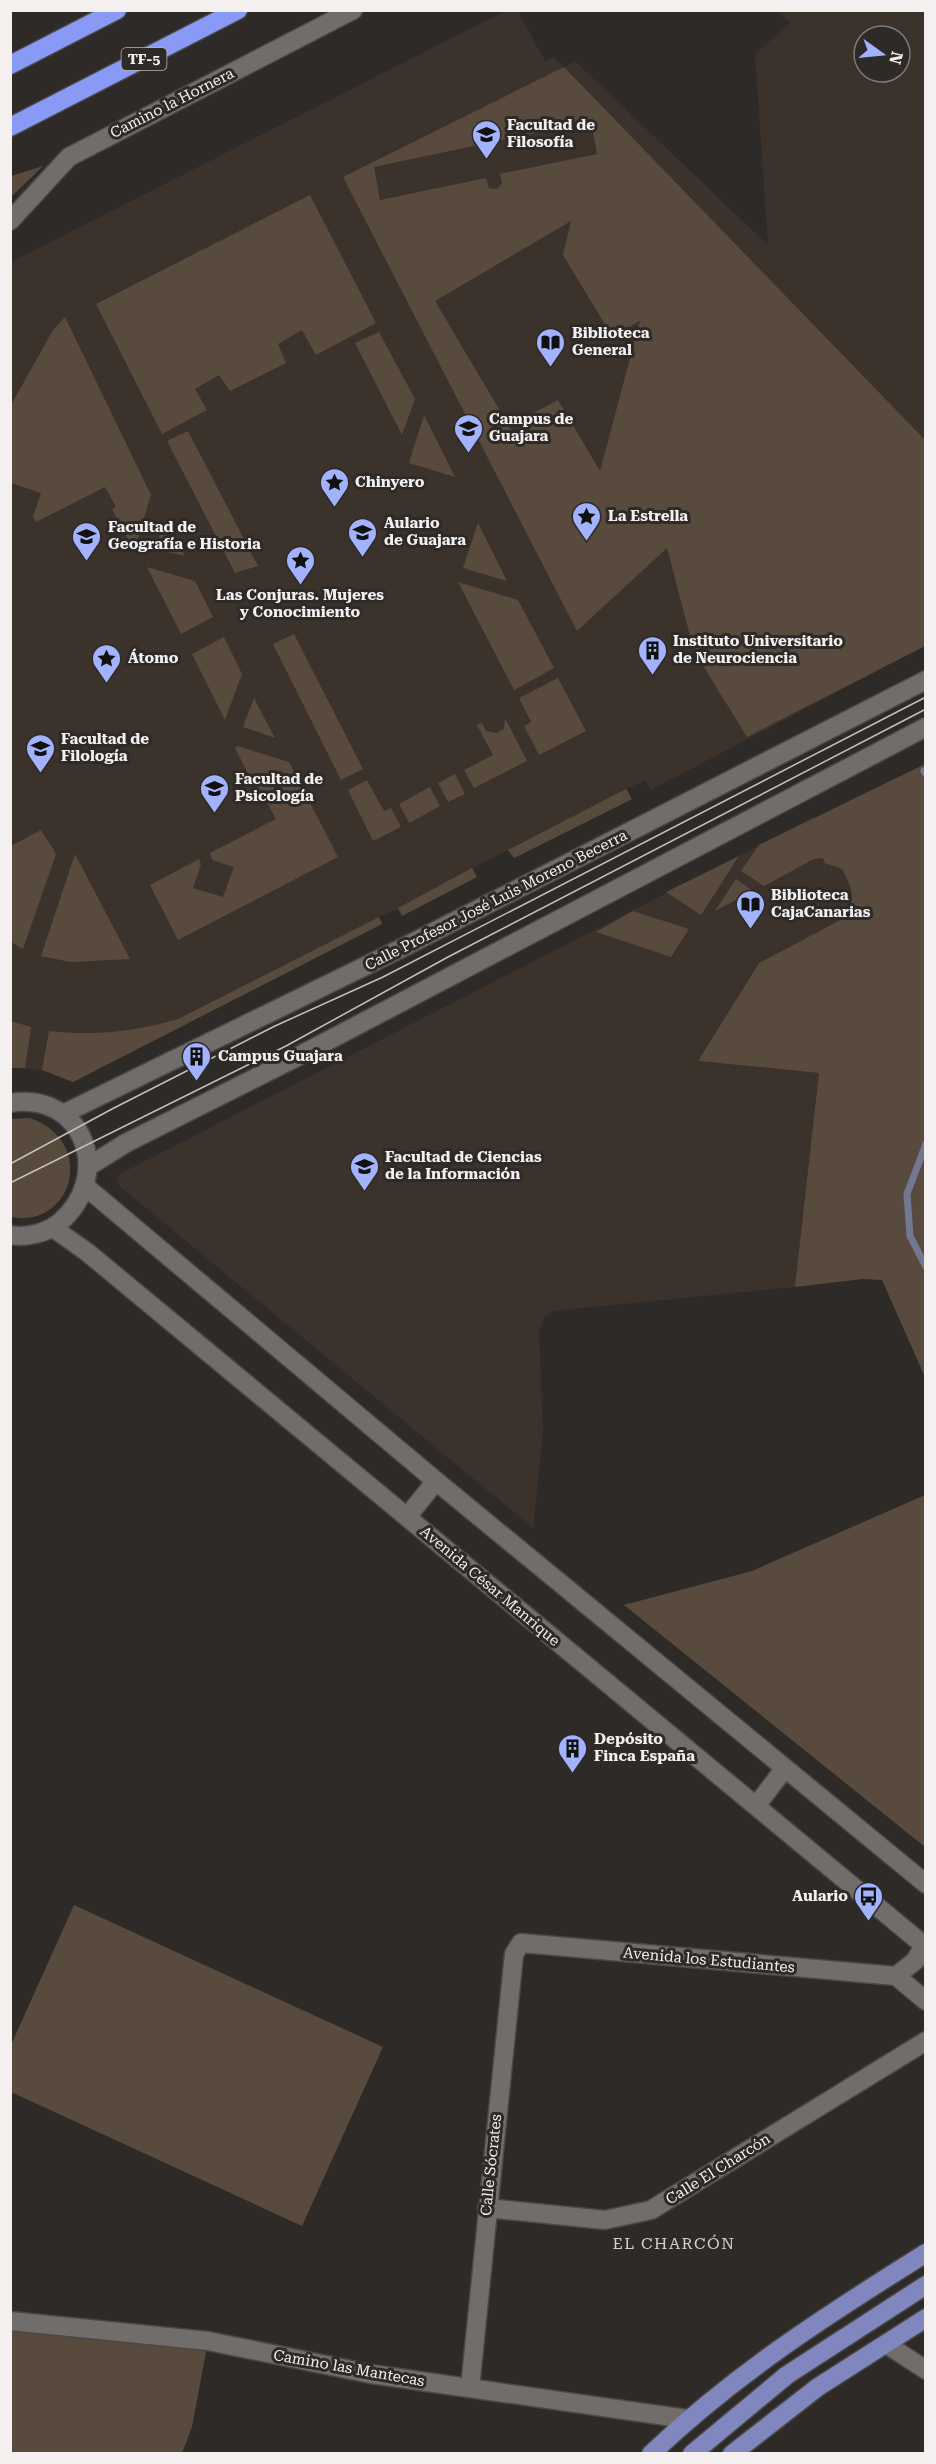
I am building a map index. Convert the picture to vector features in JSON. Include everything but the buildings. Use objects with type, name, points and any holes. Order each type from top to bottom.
[{"type":"highway","points":[[10,64],[117,10]]},
{"type":"highway","name":"TF-5","points":[[10,127],[238,10]]},
{"type":"highway","points":[[10,138],[50,107]]},
{"type":"main road","points":[[651,2454],[687,2419],[794,2337],[926,2253]]},
{"type":"main road","points":[[692,2454],[787,2375],[926,2285]]},
{"type":"main road","points":[[732,2454],[818,2387],[926,2318]]},
{"type":"street","name":"Camino la Hornera","points":[[10,220],[69,157],[353,10]]},
{"type":"street","name":"Calle Profesor José Luis Moreno Becerra","points":[[63,1114],[414,942],[926,680]]},
{"type":"street","points":[[89,1166],[126,1143],[292,1059],[926,727]]},
{"type":"street","points":[[10,1103],[29,1100],[47,1105],[63,1114],[76,1128],[86,1147],[89,1166],[86,1187],[73,1211],[53,1228],[35,1234],[10,1235]]},
{"type":"street","points":[[86,1187],[436,1481],[926,1884]]},
{"type":"street","name":"Avenida César Manrique","points":[[53,1228],[87,1252],[925,1947]]},
{"type":"street","points":[[407,1517],[436,1481]]},
{"type":"street","points":[[756,1806],[785,1768]]},
{"type":"street","name":"Avenida los Estudiantes","points":[[521,1943],[896,1976]]},
{"type":"street","name":"Calle Sócrates","points":[[470,2388],[514,1954],[521,1943]]},
{"type":"street","points":[[925,1947],[915,1961],[896,1976],[914,1988],[926,2001]]},
{"type":"street","name":"Calle El Charcón","points":[[487,2208],[605,2220],[651,2210],[926,2041]]},
{"type":"street","name":"Camino las Mantecas","points":[[10,2321],[208,2341],[371,2374],[687,2419]]},
{"type":"street","points":[[886,2344],[926,2370]]},
{"type":"shaded area","name":"Campus de Guajara","points":[[507,10],[518,11],[545,61],[554,57],[564,67],[575,61],[768,245],[755,54],[790,23],[778,11],[925,11],[925,646],[651,790],[645,780],[627,789],[632,799],[514,858],[508,850],[473,868],[477,877],[402,916],[398,909],[379,917],[382,924],[73,1082],[42,1070],[11,1068],[11,262]]},
{"type":"shaded area","points":[[564,67],[925,440],[925,646],[747,737],[694,651],[667,548],[577,631],[343,177]],"holes":[[[591,121],[597,154],[500,174],[502,183],[497,189],[489,188],[486,178],[380,200],[374,167]],[[571,221],[563,255],[612,336],[640,321],[600,471],[558,400],[522,419],[516,438],[435,301]]]},
{"type":"shaded area","points":[[43,166],[11,197],[11,176]]},
{"type":"shaded area","points":[[310,195],[376,323],[316,355],[302,330],[278,344],[286,363],[230,391],[219,375],[195,389],[207,410],[162,434],[96,304]]},
{"type":"shaded area","points":[[65,317],[151,495],[136,545],[132,547],[112,509],[116,507],[105,487],[36,522],[33,517],[41,493],[11,483],[11,405],[53,330]]},
{"type":"shaded area","points":[[379,332],[415,399],[402,435],[355,343]]},
{"type":"shaded area","points":[[424,415],[455,477],[409,463]]},
{"type":"shaded area","points":[[188,431],[258,566],[235,573],[167,441]]},
{"type":"shaded area","points":[[165,520],[185,556],[155,549]]},
{"type":"shaded area","points":[[478,523],[507,581],[463,568]]},
{"type":"shaded area","points":[[147,567],[195,581],[213,617],[181,634]]},
{"type":"shaded area","points":[[458,582],[518,600],[554,668],[514,690]]},
{"type":"shaded area","points":[[294,634],[363,769],[341,780],[273,644]]},
{"type":"shaded area","points":[[224,637],[242,674],[225,720],[192,654]]},
{"type":"shaded area","points":[[558,678],[586,731],[539,755],[524,726],[531,722],[519,698]]},
{"type":"shaded area","points":[[254,698],[275,738],[243,727]]},
{"type":"shaded area","points":[[505,718],[527,761],[474,788],[464,770],[493,755],[477,725],[482,723],[486,731],[496,733],[504,729]]},
{"type":"shaded area","points":[[238,746],[289,762],[338,857],[178,940],[150,885],[199,859],[201,864],[193,888],[223,897],[234,867],[212,860],[210,853],[276,819],[265,799],[261,799],[235,748]]},
{"type":"shaded area","points":[[925,764],[925,1377],[882,1280],[863,1279],[795,1287],[819,1073],[698,1061],[759,963],[844,918],[851,905],[852,894],[842,869],[825,863],[823,858],[814,859],[764,886],[741,871],[759,845]]},
{"type":"shaded area","points":[[455,774],[465,794],[448,802],[438,783]]},
{"type":"shaded area","points":[[367,780],[384,811],[391,808],[401,827],[373,841],[348,790]]},
{"type":"shaded area","points":[[430,787],[440,806],[409,823],[399,804]]},
{"type":"shaded area","points":[[626,789],[632,799],[514,858],[508,850]]},
{"type":"shaded area","points":[[814,817],[851,886],[854,895],[851,908],[844,918],[759,963],[698,1061],[820,1073],[795,1287],[553,1311],[544,1317],[539,1331],[543,1432],[533,1528],[117,1184],[118,1175]]},
{"type":"shaded area","points":[[41,830],[56,854],[23,949],[11,942],[11,846]]},
{"type":"shaded area","points":[[75,854],[130,959],[70,962],[41,956]]},
{"type":"shaded area","points":[[739,856],[701,915],[666,892]]},
{"type":"shaded area","points":[[472,868],[477,877],[402,916],[398,908]]},
{"type":"shaded area","points":[[736,879],[753,891],[715,911]]},
{"type":"shaded area","points":[[633,911],[689,929],[671,957],[596,932]]},
{"type":"shaded area","points":[[379,917],[382,924],[73,1082],[42,1070],[49,1031],[114,1032],[178,1019]]},
{"type":"shaded area","points":[[11,1021],[31,1027],[25,1068],[11,1068]]},
{"type":"shaded area","points":[[30,1118],[51,1130],[64,1145],[70,1163],[69,1181],[62,1197],[49,1210],[32,1217],[11,1217],[11,1119]]},
{"type":"shaded area","points":[[925,1495],[925,1847],[624,1605],[752,1571]]},
{"type":"shaded area","points":[[74,1905],[383,2047],[302,2226],[11,2092],[11,2045]]},
{"type":"shaded area","points":[[10,2321],[208,2341],[192,2427],[182,2453],[11,2453]]},
{"type":"waterway","points":[[926,1144],[907,1194],[910,1236],[926,1267]]},
{"type":"tram line","points":[[10,1164],[275,1026],[383,977],[926,697]]},
{"type":"tram line","points":[[10,1183],[286,1046],[448,957],[926,709]]},
{"type":"place","name":"Facultad de Filosofía","points":[[486,160]]},
{"type":"place","name":"Biblioteca General","points":[[551,368]]},
{"type":"place","name":"Campus de Guajara","points":[[468,454]]},
{"type":"place","name":"Chinyero","points":[[334,508]]},
{"type":"place","name":"La Estrella","points":[[587,542]]},
{"type":"place","name":"Aulario de Guajara","points":[[363,558]]},
{"type":"place","name":"Facultad de Geografía e Historia","points":[[87,562]]},
{"type":"place","name":"Las Conjuras. Mujeres y Conocimiento","points":[[300,586]]},
{"type":"place","name":"Instituto Universitario de Neurociencia","points":[[652,676]]},
{"type":"place","name":"Átomo","points":[[107,684]]},
{"type":"place","name":"Facultad de Filología","points":[[40,774]]},
{"type":"place","name":"Facultad de Psicología","points":[[214,814]]},
{"type":"place","name":"Biblioteca CajaCanarias","points":[[750,930]]},
{"type":"place","name":"Campus Guajara","points":[[197,1082]]},
{"type":"place","name":"Facultad de Ciencias de la Información","points":[[364,1192]]},
{"type":"place","name":"Depósito Finca España","points":[[573,1774]]},
{"type":"place","name":"Aulario","points":[[869,1922]]},
{"type":"district","name":"EL CHARCÓN","points":[[674,2243]]}]
